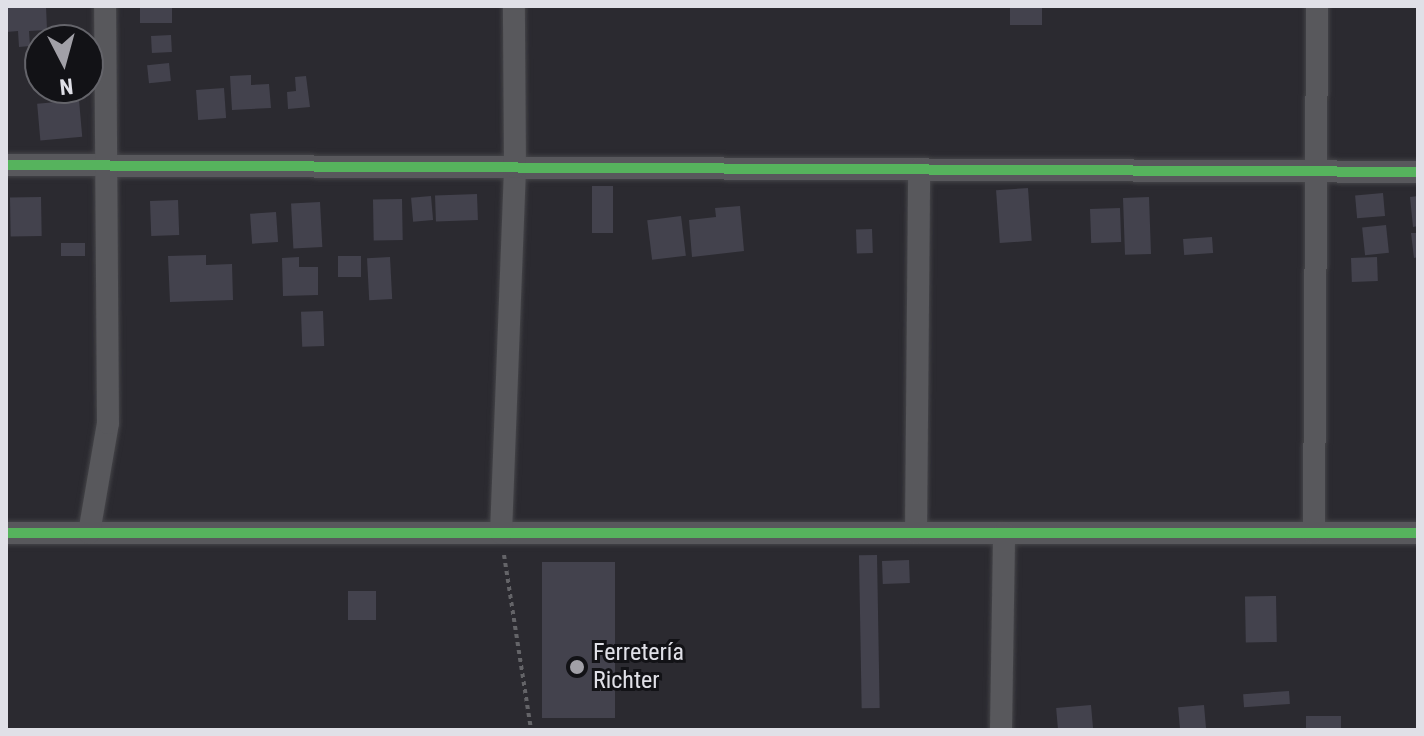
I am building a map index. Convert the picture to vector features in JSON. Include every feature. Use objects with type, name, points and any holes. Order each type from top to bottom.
[{"type":"street","points":[[89,533],[108,409],[111,325],[104,165],[105,6]]},
{"type":"street","points":[[501,533],[515,167],[514,6]]},
{"type":"street","points":[[1314,533],[1317,6]]},
{"type":"street","points":[[6,165],[1418,172]]},
{"type":"street","points":[[916,533],[919,169]]},
{"type":"street","points":[[6,533],[1418,533]]},
{"type":"street","points":[[1001,730],[1004,533]]},
{"type":"path","points":[[501,533],[531,730]]},
{"type":"building","points":[[46,6],[47,24],[24,24],[24,47],[19,47],[18,31],[6,32],[6,7]]},
{"type":"building","points":[[140,6],[172,6],[172,23],[140,23]]},
{"type":"building","points":[[1010,6],[1042,6],[1042,25],[1010,25]]},
{"type":"building","points":[[171,35],[172,52],[152,53],[151,36]]},
{"type":"building","points":[[169,63],[171,81],[149,83],[147,65]]},
{"type":"building","points":[[251,75],[251,85],[269,84],[271,108],[232,110],[230,76]]},
{"type":"building","points":[[306,76],[310,107],[288,109],[287,92],[296,91],[295,77]]},
{"type":"building","points":[[224,88],[226,118],[198,120],[196,90]]},
{"type":"building","points":[[37,104],[79,104],[82,137],[40,141]]},
{"type":"building","points":[[592,186],[613,186],[613,233],[592,233]]},
{"type":"building","points":[[1028,188],[1032,241],[1000,243],[996,190]]},
{"type":"building","points":[[1383,193],[1385,216],[1357,218],[1355,195]]},
{"type":"building","points":[[477,194],[478,220],[436,221],[435,195]]},
{"type":"building","points":[[431,196],[433,220],[413,222],[411,198]]},
{"type":"building","points":[[1418,196],[1418,226],[1413,227],[1410,197]]},
{"type":"building","points":[[41,197],[42,236],[11,237],[10,198]]},
{"type":"building","points":[[1149,197],[1151,254],[1125,255],[1123,198]]},
{"type":"building","points":[[402,199],[403,240],[374,240],[373,200]]},
{"type":"building","points":[[178,200],[179,235],[151,236],[150,201]]},
{"type":"building","points":[[320,202],[322,247],[293,248],[291,204]]},
{"type":"building","points":[[740,206],[744,251],[692,257],[689,220],[716,217],[715,208]]},
{"type":"building","points":[[1120,208],[1121,242],[1091,243],[1090,209]]},
{"type":"building","points":[[276,212],[278,242],[252,244],[250,214]]},
{"type":"building","points":[[681,216],[686,256],[652,260],[647,220]]},
{"type":"building","points":[[1386,225],[1389,253],[1365,255],[1362,228]]},
{"type":"building","points":[[872,229],[873,253],[857,254],[856,230]]},
{"type":"building","points":[[1411,233],[1418,233],[1418,257],[1414,258]]},
{"type":"building","points":[[1212,237],[1213,253],[1184,255],[1183,239]]},
{"type":"building","points":[[61,243],[85,243],[85,256],[61,256]]},
{"type":"building","points":[[206,255],[206,265],[232,264],[233,300],[170,302],[168,256]]},
{"type":"building","points":[[338,256],[361,256],[361,277],[338,277]]},
{"type":"building","points":[[299,257],[299,267],[318,267],[318,295],[283,296],[282,258]]},
{"type":"building","points":[[390,257],[392,299],[369,300],[367,258]]},
{"type":"building","points":[[1377,257],[1378,281],[1352,282],[1351,258]]},
{"type":"building","points":[[323,311],[324,346],[302,347],[301,312]]},
{"type":"building","points":[[859,555],[877,555],[880,708],[862,708]]},
{"type":"building","points":[[909,560],[910,583],[883,584],[882,561]]},
{"type":"building","name":"Ferretería Richter","points":[[542,562],[615,562],[615,718],[542,718]]},
{"type":"building","points":[[348,591],[376,591],[376,620],[348,620]]},
{"type":"building","points":[[1276,596],[1277,642],[1246,643],[1245,597]]},
{"type":"building","points":[[1289,691],[1290,704],[1244,707],[1243,694]]},
{"type":"building","points":[[1091,705],[1093,730],[1058,730],[1056,708]]},
{"type":"building","points":[[1204,705],[1206,730],[1180,730],[1178,707]]},
{"type":"building","points":[[1306,716],[1341,716],[1341,730],[1306,730]]},
{"type":"cycle path","points":[[6,165],[1418,172]]},
{"type":"cycle path","points":[[6,533],[1418,533]]},
{"type":"place","name":"Ferretería Richter","points":[[577,667]]}]
